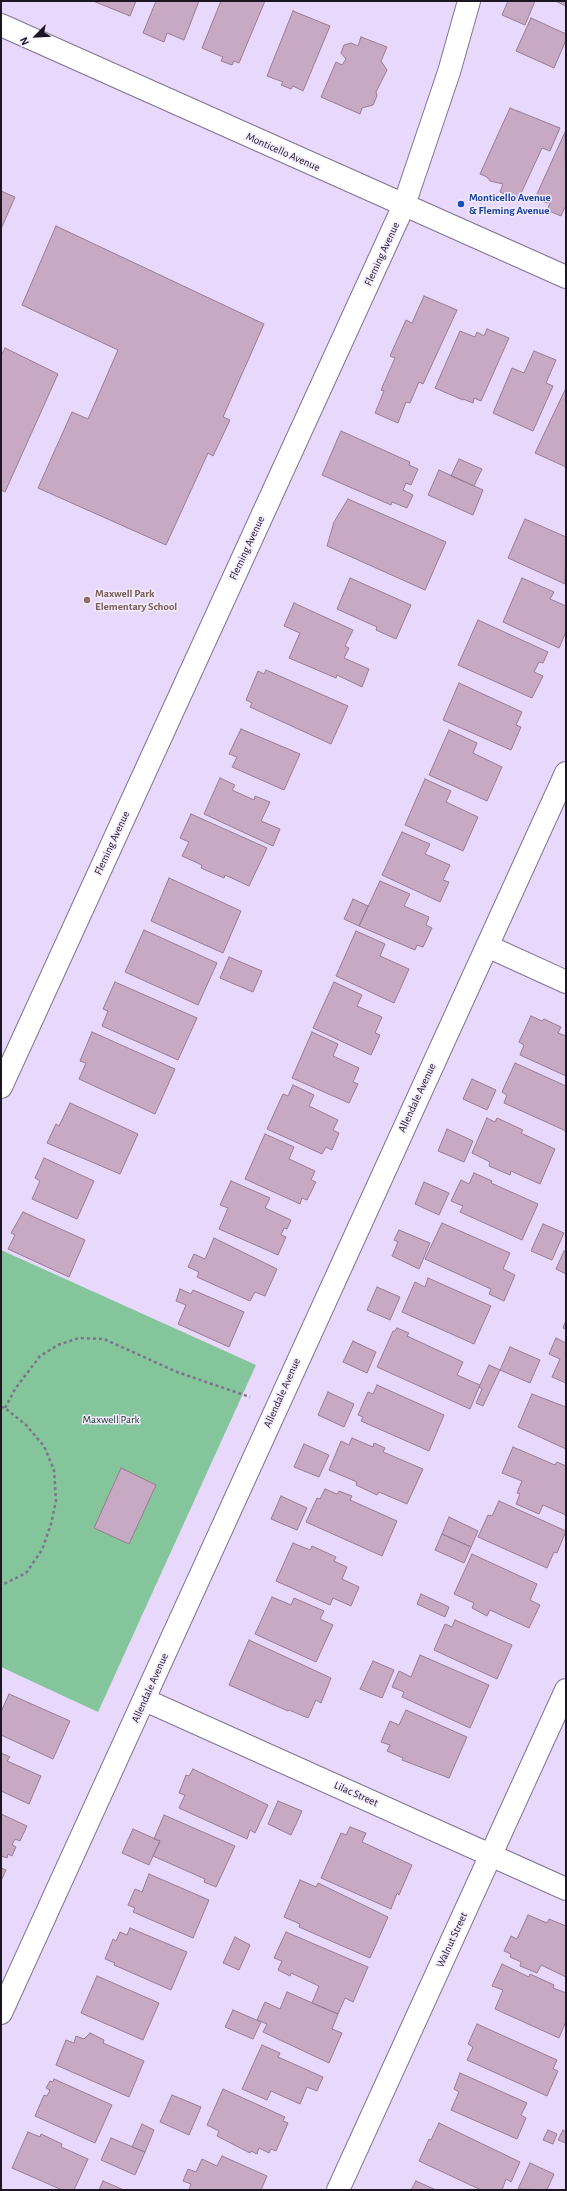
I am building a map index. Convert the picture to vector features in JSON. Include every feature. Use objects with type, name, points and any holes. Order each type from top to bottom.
[{"type":"street","name":"Fleming Avenue","points":[[1,1087],[404,205],[449,72],[469,1]]},
{"type":"street","name":"Monticello Avenue","points":[[1,25],[566,278]]},
{"type":"street","name":"Allendale Avenue","points":[[1,2014],[566,773]]},
{"type":"street","points":[[487,946],[566,982]]},
{"type":"street","name":"Walnut Street","points":[[338,2190],[566,1690]]},
{"type":"street","name":"Lilac Street","points":[[145,1700],[566,1890]]},
{"type":"path","points":[[5,1408],[15,1390],[40,1356],[58,1345],[79,1338],[104,1339],[190,1377],[277,1405]]},
{"type":"path","points":[[1,1407],[5,1408],[26,1424],[44,1446],[54,1470],[56,1501],[51,1524],[42,1550],[26,1573],[6,1584],[1,1584]]},
{"type":"green space","name":"Maxwell Park","points":[[1,1250],[256,1365],[98,1712],[1,1667]]},
{"type":"building","points":[[93,1],[136,1],[130,16]]},
{"type":"building","points":[[156,1],[199,1],[184,40],[167,33],[164,42],[143,33]]},
{"type":"building","points":[[221,1],[265,1],[239,63],[234,61],[232,65],[221,61],[223,57],[202,48]]},
{"type":"building","points":[[508,1],[535,1],[525,25],[502,15]]},
{"type":"building","points":[[555,1],[566,1],[566,6]]},
{"type":"building","points":[[293,11],[330,26],[303,91],[293,86],[291,89],[281,85],[283,82],[267,76]]},
{"type":"building","points":[[531,18],[566,34],[566,40],[554,68],[516,51]]},
{"type":"building","points":[[361,37],[387,47],[381,61],[387,70],[376,92],[377,96],[373,105],[362,108],[360,114],[321,97],[336,62],[342,65],[346,59],[341,53],[344,45],[351,43],[358,46]]},
{"type":"building","points":[[510,108],[560,128],[550,151],[542,148],[518,200],[500,192],[503,184],[490,181],[487,177],[480,174]]},
{"type":"building","points":[[565,132],[566,207],[561,216],[547,210],[551,201],[547,203],[539,200],[537,194]]},
{"type":"building","points":[[1,191],[15,197],[1,229]]},
{"type":"building","points":[[56,226],[264,324],[223,417],[230,420],[213,456],[208,453],[166,545],[38,488],[72,412],[88,419],[118,350],[22,305]]},
{"type":"building","points":[[424,296],[457,310],[423,384],[419,382],[410,403],[406,402],[398,423],[375,413],[384,391],[381,390],[395,358],[390,356],[406,320],[412,323]]},
{"type":"building","points":[[487,329],[509,338],[481,401],[474,398],[473,403],[435,388],[460,331],[475,337],[477,332],[484,336]]},
{"type":"building","points":[[5,348],[58,374],[5,492],[1,490],[1,356]]},
{"type":"building","points":[[534,351],[556,360],[546,383],[553,386],[533,431],[493,413],[512,368],[524,373]]},
{"type":"building","points":[[566,388],[566,467],[535,453]]},
{"type":"building","points":[[341,431],[410,462],[409,465],[418,469],[411,485],[406,483],[403,490],[413,495],[407,508],[392,502],[391,505],[322,475]]},
{"type":"building","points":[[459,459],[482,469],[474,486],[451,476]]},
{"type":"building","points":[[439,470],[483,490],[473,515],[428,495]]},
{"type":"building","points":[[348,499],[446,542],[425,590],[327,546],[334,522]]},
{"type":"building","points":[[525,519],[566,537],[565,584],[508,558]]},
{"type":"building","points":[[350,578],[411,605],[396,639],[376,630],[377,627],[337,609]]},
{"type":"building","points":[[522,578],[554,592],[550,599],[566,606],[566,632],[559,648],[503,622]]},
{"type":"building","points":[[294,603],[353,630],[345,646],[349,648],[344,658],[369,669],[362,687],[337,675],[336,678],[289,658],[300,633],[284,626]]},
{"type":"building","points":[[478,620],[548,652],[543,663],[539,662],[534,672],[543,676],[532,698],[458,665]]},
{"type":"building","points":[[266,670],[348,706],[331,744],[250,707],[252,703],[246,700],[258,671],[264,674]]},
{"type":"building","points":[[459,683],[522,712],[516,725],[521,727],[511,750],[443,720]]},
{"type":"building","points":[[241,729],[300,754],[284,790],[232,767],[237,757],[229,754]]},
{"type":"building","points":[[449,730],[477,743],[473,753],[502,767],[487,801],[429,775]]},
{"type":"building","points":[[220,778],[235,785],[232,790],[254,800],[255,796],[270,802],[261,821],[280,829],[273,846],[204,814]]},
{"type":"building","points":[[425,779],[451,791],[446,802],[478,817],[463,851],[405,825]]},
{"type":"building","points":[[191,814],[267,848],[249,886],[225,875],[224,878],[201,868],[202,865],[182,856],[189,842],[180,838]]},
{"type":"building","points":[[402,832],[430,844],[425,854],[450,865],[443,880],[449,882],[440,902],[382,875]]},
{"type":"building","points":[[169,878],[241,911],[223,953],[151,921]]},
{"type":"building","points":[[380,881],[410,894],[404,906],[429,917],[426,925],[432,928],[423,947],[417,945],[415,950],[359,926]]},
{"type":"building","points":[[353,899],[368,906],[359,926],[344,919]]},
{"type":"building","points":[[144,930],[217,963],[198,1005],[125,972]]},
{"type":"building","points":[[356,931],[385,944],[380,956],[409,969],[394,1003],[336,976]]},
{"type":"building","points":[[229,957],[262,971],[253,992],[220,978]]},
{"type":"building","points":[[115,982],[197,1018],[178,1060],[102,1026],[108,1011],[103,1009]]},
{"type":"building","points":[[334,982],[362,995],[357,1006],[382,1017],[375,1033],[380,1035],[371,1055],[313,1028]]},
{"type":"building","points":[[531,1016],[542,1021],[544,1019],[561,1027],[558,1033],[566,1036],[566,1076],[520,1055],[524,1045],[519,1042]]},
{"type":"building","points":[[92,1032],[175,1069],[155,1114],[79,1079],[86,1063],[80,1061]]},
{"type":"building","points":[[312,1032],[338,1044],[333,1056],[359,1068],[353,1082],[358,1084],[349,1103],[292,1078]]},
{"type":"building","points":[[515,1063],[566,1086],[566,1131],[504,1103],[507,1095],[502,1092]]},
{"type":"building","points":[[472,1079],[496,1090],[487,1110],[463,1099]]},
{"type":"building","points":[[293,1085],[314,1095],[309,1106],[338,1120],[333,1130],[339,1133],[332,1150],[326,1147],[322,1154],[267,1129],[283,1094],[288,1096]]},
{"type":"building","points":[[70,1103],[138,1134],[120,1174],[47,1143],[56,1124],[59,1126]]},
{"type":"building","points":[[487,1118],[495,1122],[497,1118],[523,1130],[521,1133],[555,1149],[540,1184],[511,1171],[510,1175],[489,1166],[490,1162],[472,1153]]},
{"type":"building","points":[[447,1129],[473,1141],[464,1162],[438,1151]]},
{"type":"building","points":[[265,1134],[294,1147],[289,1159],[315,1171],[311,1180],[316,1182],[307,1200],[302,1198],[300,1204],[245,1179]]},
{"type":"building","points":[[44,1158],[94,1181],[77,1219],[32,1199],[40,1181],[35,1178]]},
{"type":"building","points":[[474,1173],[492,1181],[491,1183],[538,1204],[522,1240],[460,1212],[463,1206],[451,1201],[461,1180],[469,1184]]},
{"type":"building","points":[[231,1181],[270,1198],[265,1208],[291,1220],[287,1229],[284,1228],[281,1235],[286,1237],[278,1255],[219,1229],[228,1208],[220,1205]]},
{"type":"building","points":[[424,1182],[449,1193],[439,1215],[415,1204]]},
{"type":"building","points":[[23,1212],[85,1240],[69,1277],[8,1249],[15,1235],[11,1233]]},
{"type":"building","points":[[442,1223],[510,1253],[503,1269],[515,1275],[504,1301],[489,1294],[491,1289],[425,1259]]},
{"type":"building","points":[[543,1224],[564,1233],[552,1260],[531,1251]]},
{"type":"building","points":[[399,1230],[430,1243],[419,1269],[392,1256],[398,1242],[394,1240]]},
{"type":"building","points":[[214,1238],[277,1269],[265,1296],[255,1292],[250,1301],[197,1277],[199,1272],[188,1267],[194,1254],[205,1259]]},
{"type":"building","points":[[564,1251],[566,1252],[566,1274],[556,1269]]},
{"type":"building","points":[[428,1278],[491,1306],[474,1344],[402,1312],[415,1282],[425,1287]]},
{"type":"building","points":[[377,1287],[400,1297],[390,1320],[367,1310]]},
{"type":"building","points":[[180,1289],[191,1294],[193,1290],[244,1312],[229,1347],[178,1324],[186,1305],[176,1301]]},
{"type":"building","points":[[566,1320],[566,1329],[563,1328]]},
{"type":"building","points":[[397,1328],[409,1333],[407,1336],[463,1362],[457,1375],[480,1385],[470,1409],[377,1367],[393,1331]]},
{"type":"building","points":[[556,1338],[566,1343],[566,1383],[552,1377],[560,1359],[549,1354]]},
{"type":"building","points":[[353,1341],[376,1352],[367,1373],[343,1362]]},
{"type":"building","points":[[510,1347],[540,1360],[530,1383],[500,1370]]},
{"type":"building","points":[[489,1365],[500,1370],[483,1406],[476,1403],[482,1389],[479,1387]]},
{"type":"building","points":[[377,1385],[444,1415],[429,1451],[361,1421],[363,1417],[358,1415],[368,1392],[373,1394]]},
{"type":"building","points":[[328,1392],[354,1404],[344,1427],[318,1415]]},
{"type":"building","points":[[532,1394],[566,1407],[566,1449],[518,1427]]},
{"type":"building","points":[[352,1438],[373,1447],[374,1443],[385,1448],[383,1452],[423,1469],[407,1504],[379,1492],[377,1495],[356,1485],[357,1482],[329,1470],[341,1441],[349,1445]]},
{"type":"building","points":[[304,1444],[329,1455],[319,1477],[294,1467]]},
{"type":"building","points":[[513,1447],[555,1465],[557,1462],[566,1466],[566,1515],[543,1505],[539,1514],[516,1504],[520,1494],[517,1493],[522,1481],[502,1473]]},
{"type":"building","points":[[121,1468],[156,1485],[129,1544],[94,1528]]},
{"type":"building","points":[[325,1489],[337,1494],[339,1491],[352,1496],[350,1500],[397,1521],[382,1556],[306,1522],[317,1498],[320,1499]]},
{"type":"building","points":[[281,1496],[307,1508],[297,1530],[271,1519]]},
{"type":"building","points":[[499,1501],[566,1531],[557,1553],[554,1552],[547,1568],[478,1537],[488,1515],[492,1516]]},
{"type":"building","points":[[449,1517],[478,1531],[471,1547],[442,1534]]},
{"type":"building","points":[[442,1534],[471,1547],[464,1563],[435,1550]]},
{"type":"building","points":[[293,1543],[310,1550],[312,1546],[336,1557],[334,1561],[347,1567],[342,1579],[359,1587],[351,1606],[333,1598],[330,1605],[276,1581]]},
{"type":"building","points":[[472,1554],[537,1584],[530,1600],[540,1605],[529,1628],[490,1610],[487,1616],[472,1608],[474,1603],[454,1594]]},
{"type":"building","points":[[421,1594],[449,1607],[445,1617],[417,1604]]},
{"type":"building","points":[[272,1597],[291,1605],[294,1598],[324,1611],[320,1619],[333,1625],[316,1662],[255,1634]]},
{"type":"building","points":[[455,1620],[512,1645],[497,1679],[434,1650],[445,1624],[452,1627]]},
{"type":"building","points":[[249,1640],[331,1678],[321,1703],[316,1700],[308,1718],[289,1710],[288,1711],[229,1685]]},
{"type":"building","points":[[420,1655],[489,1685],[470,1728],[402,1697],[404,1692],[392,1687],[399,1671],[411,1677]]},
{"type":"building","points":[[373,1661],[394,1670],[382,1698],[360,1689]]},
{"type":"building","points":[[9,1694],[70,1721],[53,1759],[1,1735],[1,1712]]},
{"type":"building","points":[[406,1710],[467,1737],[449,1778],[402,1760],[403,1758],[387,1751],[390,1745],[381,1742],[390,1721],[399,1725]]},
{"type":"building","points":[[1,1753],[10,1757],[7,1761],[41,1776],[29,1804],[1,1791]]},
{"type":"building","points":[[193,1769],[268,1805],[255,1833],[250,1830],[247,1839],[179,1808],[185,1795],[179,1793],[186,1775],[189,1776]]},
{"type":"building","points":[[278,1801],[302,1811],[291,1835],[268,1824]]},
{"type":"building","points":[[1,1814],[27,1826],[20,1841],[15,1839],[12,1845],[16,1847],[12,1856],[8,1854],[7,1858],[1,1856]]},
{"type":"building","points":[[164,1815],[235,1846],[216,1887],[204,1882],[205,1879],[153,1856],[160,1841],[154,1839]]},
{"type":"building","points":[[350,1827],[366,1833],[362,1842],[412,1865],[399,1895],[397,1893],[391,1909],[321,1878],[341,1833],[346,1835]]},
{"type":"building","points":[[133,1829],[160,1841],[149,1865],[122,1853]]},
{"type":"building","points":[[1,1868],[6,1870],[1,1881]]},
{"type":"building","points":[[149,1874],[209,1900],[193,1938],[133,1912],[135,1908],[128,1905],[135,1889],[142,1892]]},
{"type":"building","points":[[300,1880],[316,1887],[318,1883],[388,1917],[370,1958],[299,1927],[300,1924],[284,1917]]},
{"type":"building","points":[[528,1915],[547,1923],[549,1919],[566,1926],[566,1977],[541,1965],[537,1973],[520,1966],[521,1962],[510,1957],[511,1954],[504,1951],[511,1936],[517,1939]]},
{"type":"building","points":[[130,1928],[187,1952],[171,1990],[114,1965],[115,1963],[105,1959],[113,1939],[116,1941],[120,1932],[127,1935]]},
{"type":"building","points":[[286,1932],[368,1967],[353,2002],[345,1998],[338,2014],[312,2003],[319,1986],[291,1973],[290,1976],[278,1970],[282,1961],[274,1958]]},
{"type":"building","points":[[235,1937],[250,1945],[239,1970],[223,1963]]},
{"type":"building","points":[[502,1964],[529,1977],[530,1974],[554,1985],[553,1988],[566,1993],[566,2021],[559,2038],[495,2009],[503,1990],[492,1986]]},
{"type":"building","points":[[97,1976],[159,2003],[143,2040],[81,2013]]},
{"type":"building","points":[[287,1992],[338,2014],[332,2029],[342,2033],[329,2063],[263,2032],[267,2024],[257,2020],[265,2002],[280,2009]]},
{"type":"building","points":[[233,2010],[261,2022],[253,2039],[225,2027]]},
{"type":"building","points":[[477,2024],[557,2060],[553,2069],[558,2071],[547,2096],[467,2060],[473,2047],[468,2044]]},
{"type":"building","points":[[90,2033],[104,2040],[103,2043],[144,2061],[129,2097],[56,2065],[66,2040],[74,2043],[76,2036],[84,2039]]},
{"type":"building","points":[[262,2045],[280,2053],[278,2057],[323,2077],[317,2091],[307,2087],[300,2104],[271,2091],[267,2100],[242,2089]]},
{"type":"building","points":[[460,2073],[527,2103],[521,2115],[526,2118],[517,2139],[451,2110],[459,2092],[454,2089]]},
{"type":"building","points":[[54,2079],[112,2105],[95,2143],[35,2116],[44,2095],[47,2096],[50,2090],[46,2088],[50,2081],[53,2082]]},
{"type":"building","points":[[223,2089],[285,2117],[283,2121],[288,2123],[276,2151],[271,2149],[269,2153],[259,2148],[257,2154],[251,2151],[250,2153],[217,2136],[219,2131],[207,2125]]},
{"type":"building","points":[[172,2095],[201,2107],[189,2135],[160,2122]]},
{"type":"building","points":[[439,2123],[520,2162],[511,2182],[506,2179],[502,2190],[481,2190],[419,2161],[429,2139],[431,2140]]},
{"type":"building","points":[[142,2124],[154,2130],[145,2152],[132,2147]]},
{"type":"building","points":[[548,2130],[557,2134],[553,2144],[543,2140]]},
{"type":"building","points":[[563,2130],[566,2132],[566,2143],[558,2140]]},
{"type":"building","points":[[28,2132],[40,2137],[41,2134],[62,2144],[61,2147],[88,2159],[74,2190],[62,2190],[12,2168]]},
{"type":"building","points":[[111,2138],[145,2152],[135,2175],[101,2160]]},
{"type":"building","points":[[222,2156],[267,2176],[261,2190],[189,2190],[191,2184],[183,2181],[188,2169],[196,2172],[202,2159],[217,2166]]},
{"type":"building","points":[[530,2163],[554,2174],[547,2190],[518,2189]]},
{"type":"building","points":[[103,2181],[124,2190],[99,2190]]},
{"type":"building","points":[[416,2181],[436,2190],[411,2190]]},
{"type":"place","name":"Monticello Avenue & Fleming Avenue","points":[[461,204]]},
{"type":"place","name":"Maxwell Park Elementary School","points":[[87,600]]}]
